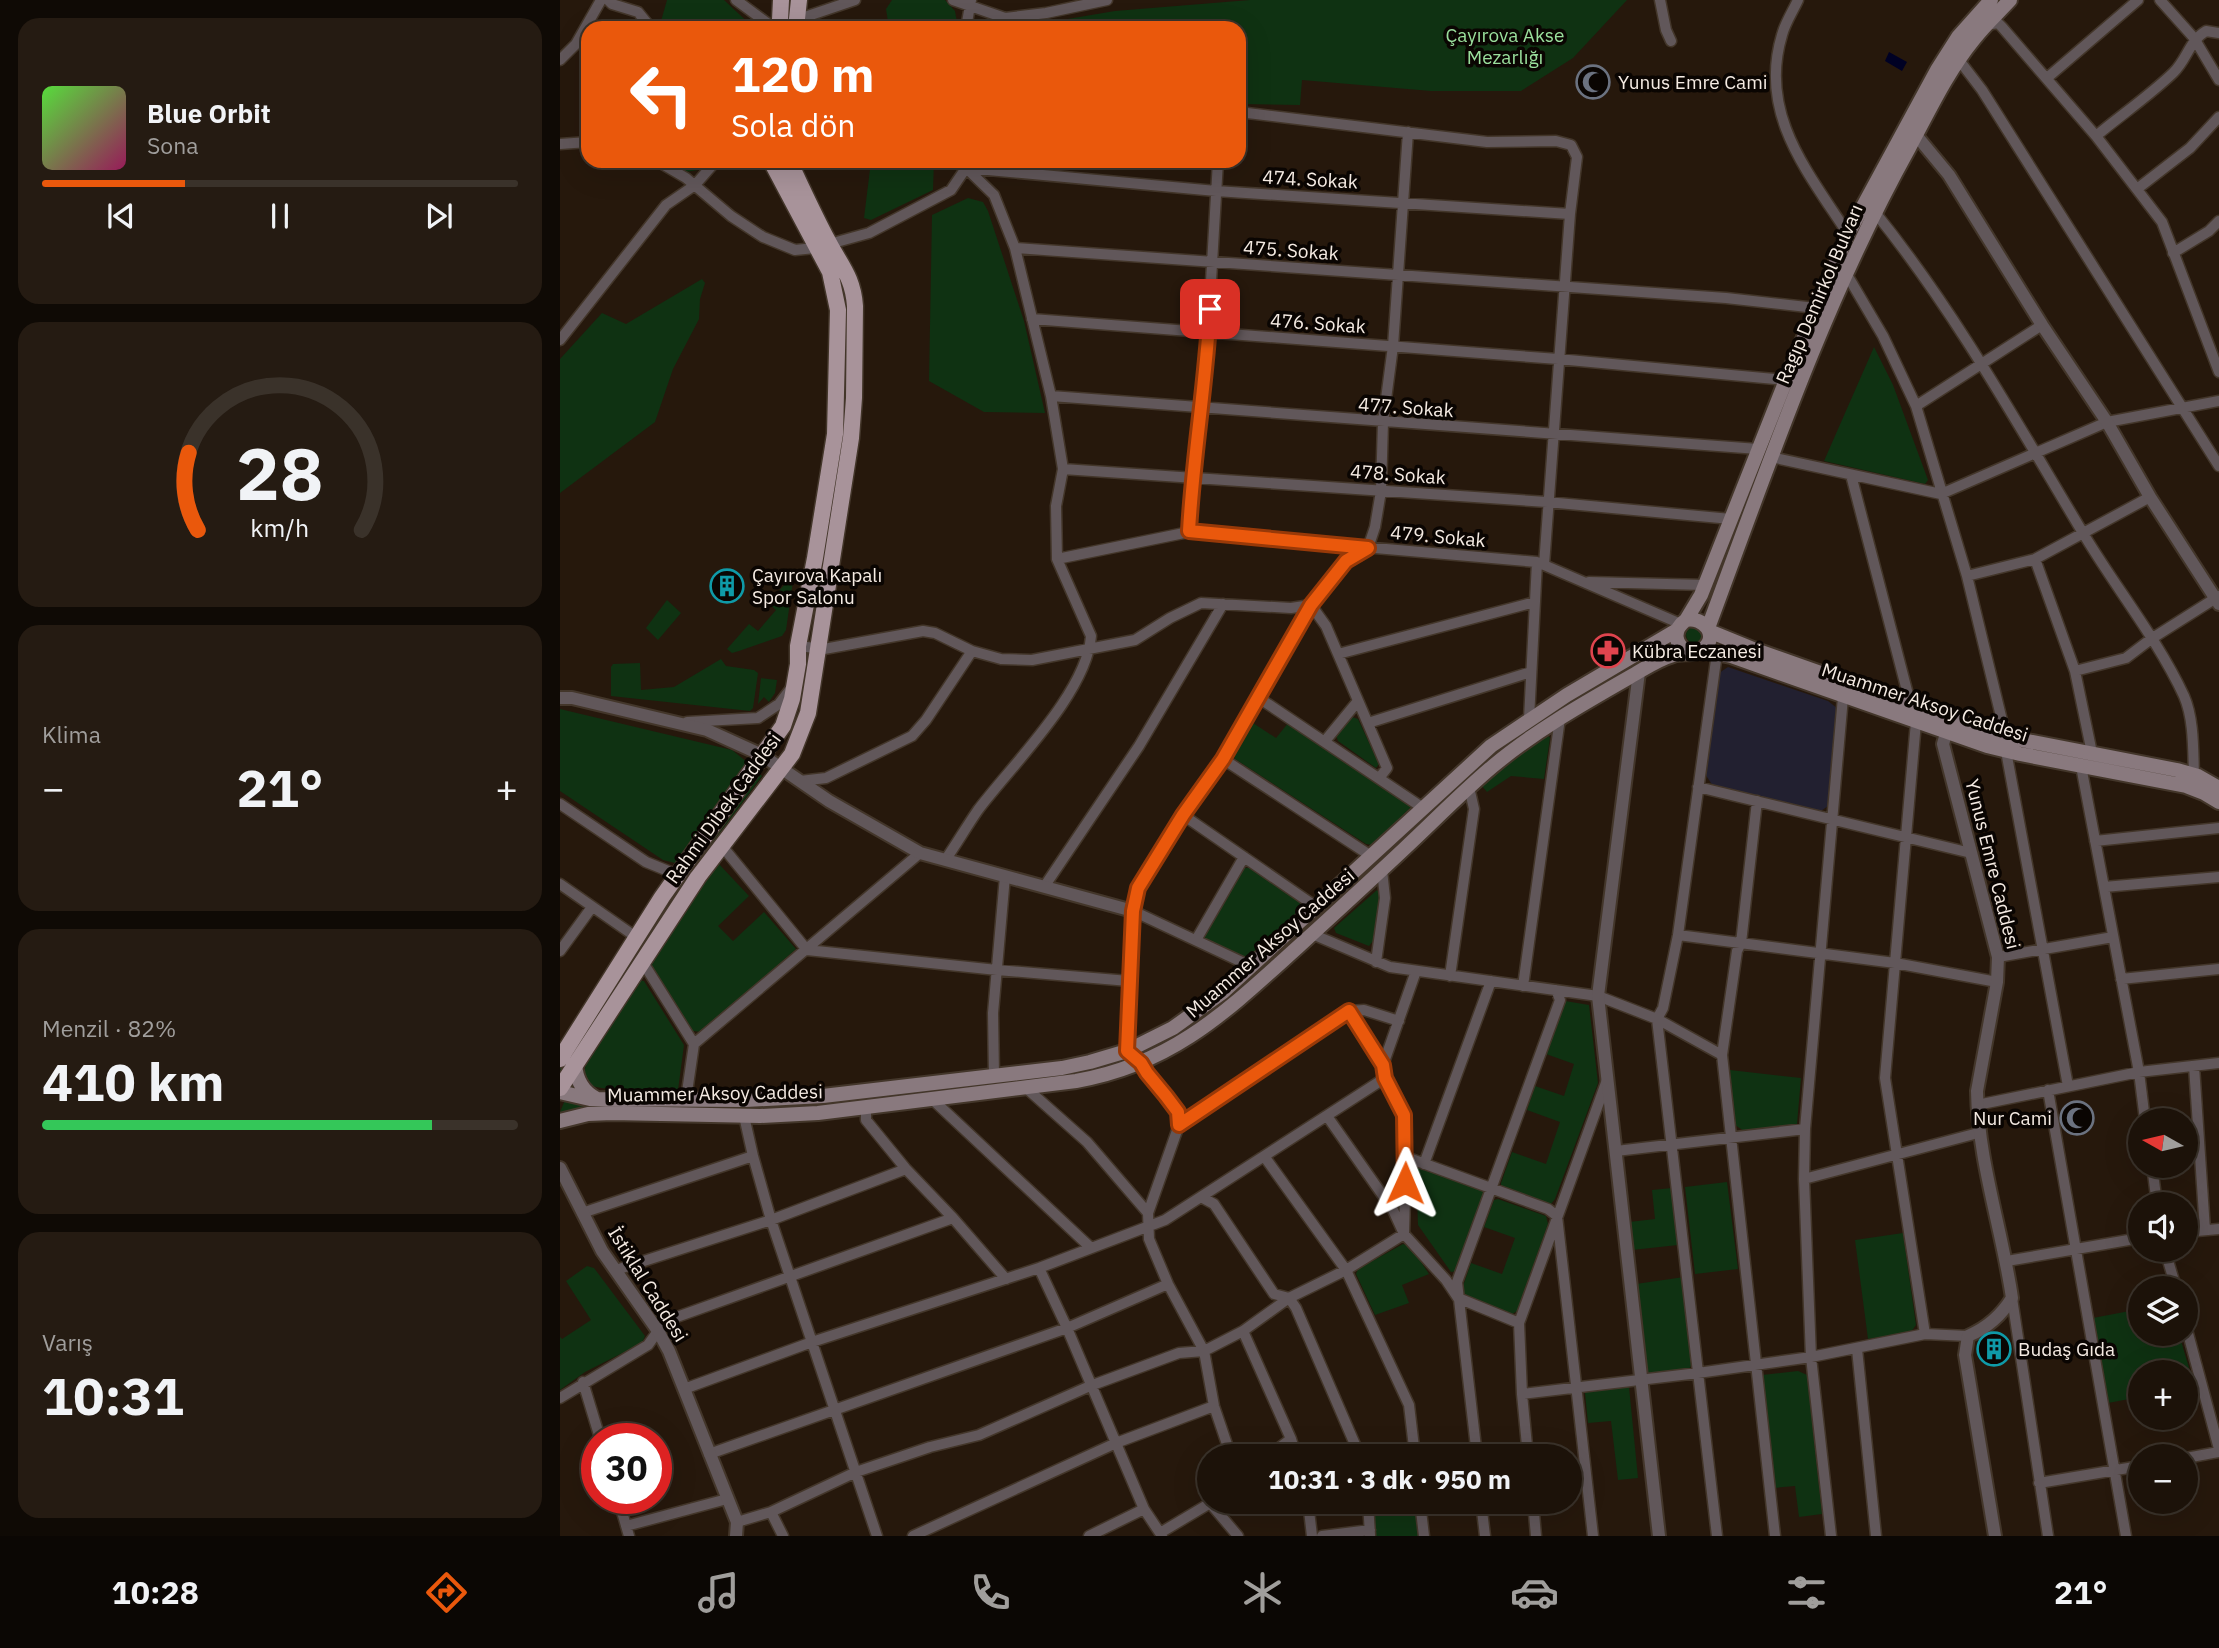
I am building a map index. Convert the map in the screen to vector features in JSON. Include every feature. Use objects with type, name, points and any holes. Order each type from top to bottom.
[{"type":"main road","points":[[780,0],[780,21]]},
{"type":"main road","points":[[797,21],[799,0]]},
{"type":"main road","name":"Ragıp Demirkol Bulvarı","points":[[1708,629],[1786,380],[1848,234],[1937,69],[1958,37],[1992,0]]},
{"type":"main road","name":"Ragıp Demirkol Bulvarı","points":[[1682,625],[1698,602],[1731,519],[1765,453],[1874,211],[1959,60],[2010,0]]},
{"type":"main road","name":"Rahmi Dibek Caddesi","points":[[568,1061],[642,961],[698,877],[792,754],[804,728],[849,457],[854,398],[854,292],[847,272],[823,246],[775,168]]},
{"type":"main road","name":"Rahmi Dibek Caddesi","points":[[560,1090],[568,1061],[636,937],[783,726],[789,712],[836,422],[837,298],[823,246],[792,168]]},
{"type":"main road","points":[[560,1090],[582,1098],[597,1099],[794,1098],[1076,1066],[1127,1051],[1195,1014],[1247,970],[1483,752],[1529,719],[1682,625],[1698,620],[1708,629],[1753,649],[1911,706],[1948,726],[2006,744],[2092,753],[2194,775],[2219,788]]},
{"type":"main road","points":[[1682,625],[1676,638],[1679,646],[1695,651],[1709,642],[1708,629]]},
{"type":"main road","name":"Muammer Aksoy Caddesi","points":[[560,1121],[588,1114],[612,1113],[744,1116],[799,1114],[1099,1077],[1141,1063],[1170,1050],[1205,1028],[1312,934],[1469,787],[1511,752],[1560,718],[1663,658],[1695,651],[1717,653],[1916,722],[1948,726]]},
{"type":"main road","name":"Muammer Aksoy Caddesi","points":[[2006,744],[2081,766],[2186,786],[2219,802]]},
{"type":"main road","points":[[568,1061],[589,1095],[597,1099]]},
{"type":"street","points":[[589,21],[601,0]]},
{"type":"street","points":[[608,0],[612,4],[638,12],[645,21]]},
{"type":"street","points":[[736,0],[767,21]]},
{"type":"street","points":[[804,21],[855,0]]},
{"type":"street","points":[[953,0],[1005,18],[1046,13],[1100,1]]},
{"type":"street","points":[[1660,0],[1671,41]]},
{"type":"street","points":[[1798,0],[1782,34],[1776,75],[1780,117],[1794,150],[1848,234]]},
{"type":"street","points":[[2047,78],[2138,0]]},
{"type":"street","points":[[2160,0],[2194,38],[2219,80]]},
{"type":"street","points":[[1986,25],[1998,23],[2096,136],[2162,222],[2219,372]]},
{"type":"street","points":[[2096,136],[2174,72],[2194,38],[2206,31],[2219,33]]},
{"type":"street","points":[[560,60],[581,35]]},
{"type":"street","points":[[1959,60],[1982,90],[2219,466]]},
{"type":"street","points":[[1246,113],[1487,142],[1556,141],[1571,145],[1577,157],[1547,502],[1535,602],[1529,719]]},
{"type":"street","points":[[2137,189],[2190,148],[2219,117]]},
{"type":"street","points":[[1227,1444],[1214,1406],[1204,1350],[1168,1284],[1147,1227],[1148,1213],[1179,1125],[1178,1112],[1141,1063],[1127,1051],[1133,911],[1138,888],[1183,815],[1223,759],[1311,605],[1346,561],[1368,548],[1376,527],[1381,491],[1383,422],[1393,346],[1408,132]]},
{"type":"street","points":[[1916,135],[1950,175],[2042,325],[2107,422],[2150,497],[2218,600],[2151,639],[2126,658],[2075,671]]},
{"type":"street","points":[[560,144],[581,142]]},
{"type":"street","points":[[668,168],[695,185],[731,216],[762,237],[795,250],[823,246],[869,233],[951,190],[962,168]]},
{"type":"street","points":[[560,340],[666,205],[695,185],[710,168]]},
{"type":"street","points":[[946,859],[977,812],[1064,703],[1090,649],[1091,636],[1057,559],[1056,506],[1063,469],[1052,396],[1015,248],[994,195],[966,168]]},
{"type":"street","name":"474. Sokak","points":[[992,168],[1216,191],[1570,214]]},
{"type":"street","points":[[1189,531],[1208,332],[1218,168]]},
{"type":"street","points":[[1874,211],[1902,245],[1982,364],[2083,534],[2185,697],[2191,725],[2194,775]]},
{"type":"street","points":[[2173,253],[2209,231],[2219,221]]},
{"type":"street","name":"475. Sokak","points":[[1015,248],[1726,298],[1816,308]]},
{"type":"street","points":[[1846,273],[1883,336],[1916,406],[1967,576],[2006,744],[2068,1086]]},
{"type":"street","name":"476. Sokak","points":[[1032,319],[1558,359],[1786,380]]},
{"type":"street","points":[[1916,406],[2042,325]]},
{"type":"street","name":"477. Sokak","points":[[1052,396],[1765,453],[1941,494]]},
{"type":"street","points":[[1941,494],[2107,422],[2219,401]]},
{"type":"street","name":"478. Sokak","points":[[1063,469],[1547,502],[1731,519]]},
{"type":"street","points":[[1852,475],[1911,706]]},
{"type":"street","points":[[1967,576],[2035,559],[2150,497]]},
{"type":"street","name":"479. Sokak","points":[[1057,559],[1189,531],[1540,563],[1682,625]]},
{"type":"street","points":[[2035,559],[2075,671],[2092,753]]},
{"type":"street","points":[[1581,582],[1705,585]]},
{"type":"street","points":[[1338,654],[1535,602]]},
{"type":"street","points":[[798,646],[819,649],[923,631],[935,633],[972,651],[1001,659],[1032,660],[1135,640],[1201,603],[1291,608],[1311,605]]},
{"type":"street","points":[[1044,887],[1139,746],[1223,604]]},
{"type":"street","points":[[1311,605],[1326,626],[1387,768],[1380,777]]},
{"type":"street","points":[[800,781],[826,778],[912,736],[926,720],[972,651]]},
{"type":"street","points":[[1717,653],[1678,935],[1663,1008],[1657,1019],[1717,1536]]},
{"type":"street","points":[[1368,723],[1531,672]]},
{"type":"street","points":[[1639,672],[1598,996],[1658,1536]]},
{"type":"street","points":[[675,722],[758,718],[779,704],[795,684]]},
{"type":"street","points":[[1831,1536],[1811,1357],[1804,1179],[1805,1129],[1843,697]]},
{"type":"street","points":[[560,698],[572,698],[707,730],[762,755],[829,801],[920,853],[1133,911],[1244,963],[1247,970]]},
{"type":"street","points":[[1259,698],[1423,808]]},
{"type":"street","points":[[1325,741],[1359,701]]},
{"type":"street","points":[[1523,986],[1560,718]]},
{"type":"street","points":[[1916,722],[1885,1079],[1925,1334]]},
{"type":"street","name":"Yunus Emre Caddesi","points":[[1948,726],[1942,744],[1998,957],[1997,982],[1977,1091],[1978,1133],[2007,1261],[2012,1298]]},
{"type":"street","points":[[1223,759],[1371,856]]},
{"type":"street","points":[[2081,766],[2144,1108]]},
{"type":"street","points":[[1450,976],[1474,809],[1469,787]]},
{"type":"street","points":[[1699,787],[1970,853]]},
{"type":"street","points":[[1756,801],[1741,943],[1737,951],[1722,1055],[1775,1536]]},
{"type":"street","points":[[560,804],[646,862],[678,875]]},
{"type":"street","points":[[1183,815],[1315,906]]},
{"type":"street","points":[[2095,841],[2219,828]]},
{"type":"street","points":[[722,846],[807,950],[1129,981]]},
{"type":"street","points":[[694,1044],[920,853]]},
{"type":"street","points":[[1196,940],[1244,857]]},
{"type":"street","points":[[1376,961],[1385,898],[1382,870]]},
{"type":"street","points":[[994,1075],[993,1013],[1005,876]]},
{"type":"street","points":[[2104,887],[2219,877]]},
{"type":"street","points":[[560,884],[636,937]]},
{"type":"street","points":[[560,951],[592,907]]},
{"type":"street","points":[[1312,934],[1391,967],[1598,996],[1657,1019],[1722,1055]]},
{"type":"street","points":[[1678,935],[1895,963],[1997,982]]},
{"type":"street","points":[[1998,957],[2113,937]]},
{"type":"street","points":[[642,961],[694,1044],[686,1099]]},
{"type":"street","points":[[2121,979],[2219,969]]},
{"type":"street","points":[[1383,1065],[1416,971]]},
{"type":"street","points":[[1424,1164],[1491,981]]},
{"type":"street","points":[[1475,1444],[1457,1282],[1560,1000],[1556,990]]},
{"type":"street","points":[[1179,1125],[1349,1011],[1364,1010],[1399,1021]]},
{"type":"street","points":[[1349,1011],[1383,1065],[1385,1078],[1404,1115],[1404,1234]]},
{"type":"street","points":[[1977,1105],[2139,1072],[2219,1063]]},
{"type":"street","points":[[2194,1066],[2205,1230]]},
{"type":"street","points":[[684,1389],[812,1342],[1039,1268],[1165,1220],[1385,1078]]},
{"type":"street","points":[[1527,1444],[1519,1323],[1608,1078]]},
{"type":"street","points":[[1025,1087],[1087,1142],[1148,1213]]},
{"type":"street","points":[[2048,1090],[2126,1536]]},
{"type":"street","points":[[932,1099],[1090,1247]]},
{"type":"street","points":[[866,1107],[866,1120],[905,1169],[953,1217],[1006,1279]]},
{"type":"street","points":[[744,1116],[752,1156],[771,1220],[877,1536]]},
{"type":"street","points":[[1327,1116],[1393,1210],[1404,1234],[1446,1280],[1458,1298],[1519,1323]]},
{"type":"street","points":[[1616,1151],[1805,1129]]},
{"type":"street","points":[[1804,1179],[1978,1133]]},
{"type":"street","points":[[582,1213],[752,1156]]},
{"type":"street","points":[[1264,1156],[1346,1270],[1409,1405],[1414,1444]]},
{"type":"street","points":[[1406,1157],[1548,1209],[1557,1216],[1593,1536]]},
{"type":"street","points":[[615,1270],[771,1220],[905,1169]]},
{"type":"street","name":"İstiklal Caddesi","points":[[561,1171],[602,1251],[669,1350],[737,1522],[736,1536]]},
{"type":"street","points":[[1201,1197],[1214,1204],[1274,1294],[1289,1298],[1296,1308],[1355,1444]]},
{"type":"street","points":[[560,1398],[648,1345],[658,1331],[674,1318],[953,1217]]},
{"type":"street","points":[[2198,1231],[2219,1229]]},
{"type":"street","points":[[737,1522],[771,1511],[856,1472],[930,1447],[979,1435],[1090,1386],[1180,1353],[1204,1350],[1243,1331],[1289,1298],[1346,1270],[1404,1234]]},
{"type":"street","points":[[2007,1261],[2128,1239]]},
{"type":"street","points":[[1039,1268],[1144,1509],[1161,1534],[1197,1511]]},
{"type":"street","points":[[709,1454],[1067,1328],[1168,1284]]},
{"type":"street","points":[[1522,1394],[1811,1357],[1925,1334],[1968,1336],[1997,1318],[2012,1298]]},
{"type":"street","points":[[2012,1298],[2048,1536]]},
{"type":"street","points":[[1243,1331],[1292,1444]]},
{"type":"street","points":[[1968,1336],[1965,1355],[1995,1536]]},
{"type":"street","points":[[2191,1346],[2219,1451],[2198,1455]]},
{"type":"street","points":[[1857,1349],[1876,1536]]},
{"type":"street","points":[[583,1382],[595,1423]]},
{"type":"street","points":[[913,1536],[1116,1443],[1214,1406]]},
{"type":"street","points":[[1284,1444],[1291,1439]]},
{"type":"street","points":[[2039,1483],[2128,1468]]},
{"type":"street","points":[[623,1514],[628,1531],[727,1499]]},
{"type":"street","points":[[1089,1536],[1144,1509]]},
{"type":"street","points":[[771,1511],[783,1536]]},
{"type":"street","points":[[1221,1514],[1238,1536]]},
{"type":"street","points":[[1309,1514],[1311,1536]]},
{"type":"street","points":[[1322,1536],[1370,1533],[1368,1514]]},
{"type":"street","points":[[1421,1514],[1424,1536]]},
{"type":"street","points":[[1482,1514],[1485,1536]]},
{"type":"street","points":[[1534,1514],[1536,1536]]},
{"type":"shaded area","points":[[1728,667],[1828,701],[1837,708],[1828,806],[1821,811],[1713,786],[1705,774],[1719,673]]},
{"type":"green space","points":[[667,0],[724,0],[746,21],[661,21]]},
{"type":"green space","points":[[892,0],[945,0],[955,11],[957,21],[888,21],[886,9]]},
{"type":"green space","name":"Çayırova Akse Mezarlığı","points":[[1250,0],[1627,0],[1573,58],[1521,91],[1431,91],[1302,80],[1300,105],[1246,104],[1246,21],[1056,21],[1115,11]]},
{"type":"green space","points":[[678,168],[700,168],[698,170],[685,172]]},
{"type":"green space","points":[[870,168],[934,168],[933,190],[871,220],[864,218]]},
{"type":"green space","points":[[968,198],[983,202],[988,211],[1024,321],[1045,413],[984,412],[929,381],[932,215]]},
{"type":"green space","points":[[702,279],[705,283],[700,299],[699,319],[673,369],[655,422],[560,493],[560,359],[602,313],[626,324]]},
{"type":"green space","points":[[1874,347],[1893,385],[1928,480],[1925,484],[1824,461]]},
{"type":"green space","points":[[794,574],[786,630],[782,636],[732,653],[727,649],[749,624],[758,631],[776,610],[768,603]]},
{"type":"green space","points":[[667,600],[681,613],[658,640],[646,628]]},
{"type":"green space","points":[[1694,627],[1702,635],[1694,643],[1686,635]]},
{"type":"green space","points":[[721,659],[726,666],[758,673],[753,708],[750,711],[611,696],[613,664],[640,663],[641,690],[674,687]]},
{"type":"green space","points":[[1612,677],[1614,680],[1490,761],[1488,758],[1542,718]]},
{"type":"green space","points":[[761,678],[777,680],[775,693],[769,702],[764,697],[758,704]]},
{"type":"green space","points":[[560,709],[732,750],[747,762],[675,863],[663,860],[560,791]]},
{"type":"green space","points":[[1352,717],[1358,719],[1379,764],[1376,768],[1338,741],[1336,735]]},
{"type":"green space","points":[[1289,722],[1409,801],[1411,807],[1372,845],[1366,844],[1235,759],[1233,754],[1253,723],[1276,738]]},
{"type":"green space","points":[[1547,733],[1550,738],[1544,779],[1511,776],[1487,792],[1481,785]]},
{"type":"green space","points":[[760,774],[762,776],[662,911],[560,1075],[560,1066],[680,880]]},
{"type":"green space","points":[[1464,779],[1467,782],[1368,876],[1230,1000],[1183,1034],[1144,1054],[1142,1051],[1174,1034],[1226,998]]},
{"type":"green space","points":[[718,863],[749,896],[718,926],[733,941],[764,912],[796,949],[702,1032],[693,1031],[648,960]]},
{"type":"green space","points":[[1244,868],[1251,868],[1306,906],[1251,958],[1243,957],[1203,937],[1203,932]]},
{"type":"green space","points":[[1377,890],[1380,894],[1373,941],[1369,946],[1336,933],[1334,928]]},
{"type":"green space","points":[[638,980],[644,981],[684,1045],[678,1090],[599,1088],[590,1084],[586,1078],[586,1061]]},
{"type":"green space","points":[[1565,1001],[1589,1005],[1598,1083],[1555,1199],[1550,1205],[1501,1186],[1501,1183],[1512,1152],[1546,1164],[1560,1122],[1527,1110],[1535,1086],[1564,1096],[1574,1064],[1546,1054]]},
{"type":"green space","points":[[1114,1062],[1115,1065],[1086,1073],[786,1109],[588,1109],[560,1112],[565,1100],[579,1103],[693,1106],[807,1103]]},
{"type":"green space","points":[[1730,1070],[1801,1078],[1797,1124],[1744,1131],[1735,1125]]},
{"type":"green space","points":[[1419,1165],[1482,1189],[1484,1196],[1457,1271],[1451,1272],[1418,1225],[1416,1167]]},
{"type":"green space","points":[[1727,1182],[1738,1269],[1695,1274],[1685,1187]]},
{"type":"green space","points":[[1672,1188],[1678,1245],[1632,1250],[1629,1222],[1655,1219],[1652,1190]]},
{"type":"green space","points":[[1498,1199],[1546,1216],[1548,1224],[1517,1311],[1511,1315],[1463,1295],[1463,1286],[1471,1263],[1502,1274],[1515,1238],[1484,1227],[1494,1200]]},
{"type":"green space","points":[[1903,1233],[1916,1325],[1911,1332],[1868,1339],[1855,1240]]},
{"type":"green space","points":[[1403,1244],[1411,1247],[1429,1274],[1402,1285],[1409,1303],[1375,1315],[1356,1274],[1358,1269]]},
{"type":"green space","points":[[587,1266],[594,1268],[645,1336],[642,1343],[585,1372],[560,1390],[560,1337],[562,1339],[591,1320],[566,1281]]},
{"type":"green space","points":[[1684,1277],[1692,1364],[1689,1369],[1646,1374],[1636,1284]]},
{"type":"green space","points":[[2128,1311],[2128,1346],[2183,1346],[2187,1360],[2128,1360],[2128,1399],[2108,1403],[2093,1318]]},
{"type":"green space","points":[[1798,1371],[1807,1375],[1822,1514],[1799,1517],[1795,1486],[1774,1488],[1762,1375]]},
{"type":"green space","points":[[1626,1384],[1629,1387],[1638,1478],[1618,1480],[1611,1421],[1588,1423],[1585,1393],[1587,1390]]},
{"type":"green space","points":[[1371,1514],[1417,1514],[1419,1536],[1374,1536]]},
{"type":"water","points":[[1889,52],[1907,62],[1902,71],[1885,61]]},
{"type":"place","name":"Yunus Emre Cami","points":[[1593,82]]},
{"type":"place","name":"Çayırova Kapalı Spor Salonu","points":[[727,586]]},
{"type":"place","name":"Kübra Eczanesi","points":[[1608,651]]},
{"type":"place","name":"Nur Cami","points":[[2077,1118]]},
{"type":"place","name":"Budaş Gıda","points":[[1994,1349]]},
{"type":"route","points":[[1210,309],[1189,531],[1368,548],[1346,561],[1311,605],[1223,759],[1183,815],[1138,888],[1133,911],[1127,1051],[1141,1063],[1178,1112],[1179,1125],[1349,1011],[1383,1065],[1385,1078],[1404,1115],[1405,1183]]}]
